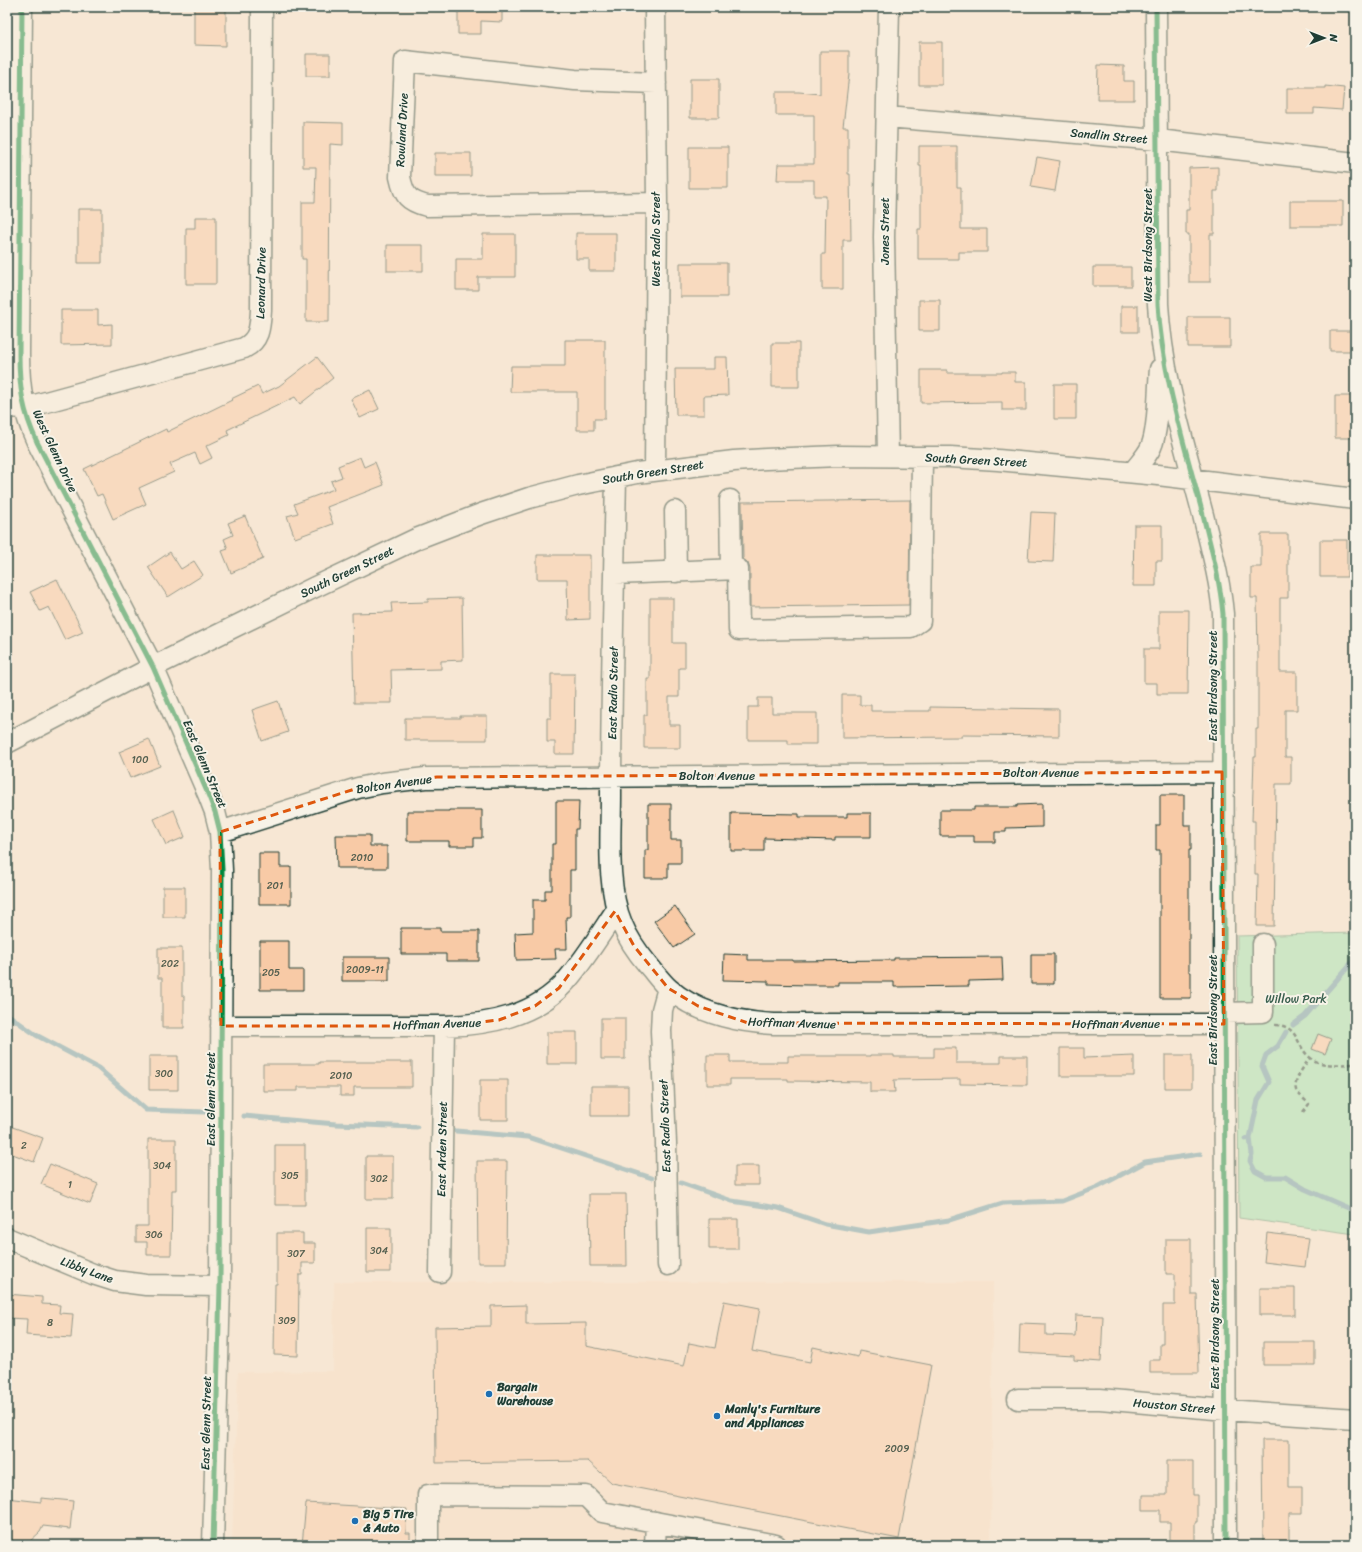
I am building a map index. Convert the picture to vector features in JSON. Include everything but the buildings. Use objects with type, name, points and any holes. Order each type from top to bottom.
[{"type":"street","name":"West Glenn Drive","points":[[22,7],[19,379],[15,407],[37,442],[153,667]]},
{"type":"street","name":"Leonard Drive","points":[[15,407],[244,348],[249,346],[256,338],[260,328],[261,310],[262,7]]},
{"type":"street","name":"West Radio Street","points":[[655,7],[657,203],[655,470]]},
{"type":"street","name":"Jones Street","points":[[888,456],[884,237],[889,7]]},
{"type":"street","name":"West Birdsong Street","points":[[1156,7],[1158,304],[1161,347],[1193,479]]},
{"type":"street","name":"Rowland Drive","points":[[656,83],[574,80],[405,61],[400,177],[403,189],[413,202],[427,206],[657,203]]},
{"type":"street","name":"Sandlin Street","points":[[886,117],[1158,140],[1355,163]]},
{"type":"street","points":[[1133,472],[1149,452],[1155,433],[1161,347]]},
{"type":"street","name":"South Green Street","points":[[7,743],[153,667],[416,539],[448,526],[529,498],[616,477],[655,470],[766,459],[888,456],[922,458],[950,457],[1133,472],[1355,499]]},
{"type":"street","points":[[615,574],[738,569],[739,630],[911,627],[920,621],[922,458]]},
{"type":"street","name":"East Radio Street","points":[[616,477],[611,776],[612,877],[617,909]]},
{"type":"street","name":"East Birdsong Street","points":[[1193,479],[1217,569],[1222,602],[1226,1545]]},
{"type":"street","points":[[730,500],[731,570]]},
{"type":"street","points":[[675,511],[676,572]]},
{"type":"street","name":"East Glenn Street","points":[[153,667],[212,803],[220,832],[222,870],[220,1286],[213,1545]]},
{"type":"street","name":"Bolton Avenue","points":[[220,832],[345,791],[399,780],[437,777],[1222,772]]},
{"type":"street","name":"Hoffman Avenue","points":[[617,909],[622,924],[634,946],[647,964],[668,988],[684,999],[698,1006],[728,1018],[748,1023],[774,1024],[1223,1018],[1263,1012],[1263,944]]},
{"type":"street","name":"Hoffman Avenue","points":[[221,1026],[444,1026],[470,1025],[499,1020],[526,1010],[544,1000],[567,980],[617,909]]},
{"type":"street","name":"East Radio Street","points":[[668,988],[662,1010],[661,1031],[666,1143],[668,1265]]},
{"type":"street","name":"East Arden Street","points":[[440,1272],[444,1026]]},
{"type":"street","name":"Libby Lane","points":[[7,1238],[93,1274],[115,1281],[146,1285],[220,1286]]},
{"type":"street","name":"Houston Street","points":[[1018,1398],[1100,1399],[1355,1420]]},
{"type":"street","points":[[428,1545],[428,1495],[586,1496],[602,1512],[776,1545]]},
{"type":"street","points":[[655,1545],[656,1522]]},
{"type":"path","points":[[1269,1025],[1286,1026],[1293,1033],[1310,1058],[1317,1062],[1355,1064]]},
{"type":"path","points":[[1303,1112],[1309,1104],[1297,1091],[1296,1086],[1298,1078],[1310,1058]]},
{"type":"highlighted area","points":[[1222,772],[1224,1024],[748,1023],[698,1006],[668,988],[634,946],[615,911],[559,988],[535,1006],[499,1020],[444,1026],[221,1026],[220,832],[358,788],[437,777]]},
{"type":"shaded area","points":[[334,1282],[993,1282],[991,1545],[232,1545],[238,1372],[333,1371]]},
{"type":"green space","name":"Willow Park","points":[[1355,933],[1355,1234],[1239,1218],[1237,936]]},
{"type":"waterway","points":[[1293,1025],[1305,1016],[1355,959]]},
{"type":"waterway","points":[[7,1014],[36,1035],[98,1068],[146,1110],[205,1112]]},
{"type":"waterway","points":[[1245,1139],[1250,1138],[1258,1100],[1269,1082],[1262,1066],[1266,1055],[1278,1046],[1286,1032]]},
{"type":"waterway","points":[[244,1116],[336,1124],[417,1127]]},
{"type":"waterway","points":[[456,1131],[528,1137],[652,1178]]},
{"type":"waterway","points":[[1250,1138],[1252,1154],[1250,1161],[1255,1171],[1266,1177],[1285,1177],[1305,1189],[1355,1211]]},
{"type":"waterway","points":[[681,1183],[732,1201],[778,1208],[825,1224],[869,1232],[949,1220],[1003,1203],[1062,1201],[1098,1187],[1145,1162],[1200,1154]]},
{"type":"cycle path","points":[[22,7],[19,354],[21,388],[25,410],[37,442],[153,667],[208,794],[215,812],[220,832],[222,870],[220,1286],[213,1545]]},
{"type":"cycle path","points":[[1156,7],[1158,304],[1160,331],[1175,411],[1215,564],[1223,614],[1226,1545]]},
{"type":"place","name":"Bargain Warehouse","points":[[489,1394]]},
{"type":"place","name":"Manly's Furniture and Appliances","points":[[717,1416]]},
{"type":"place","name":"Big 5 Tire & Auto","points":[[355,1521]]}]
